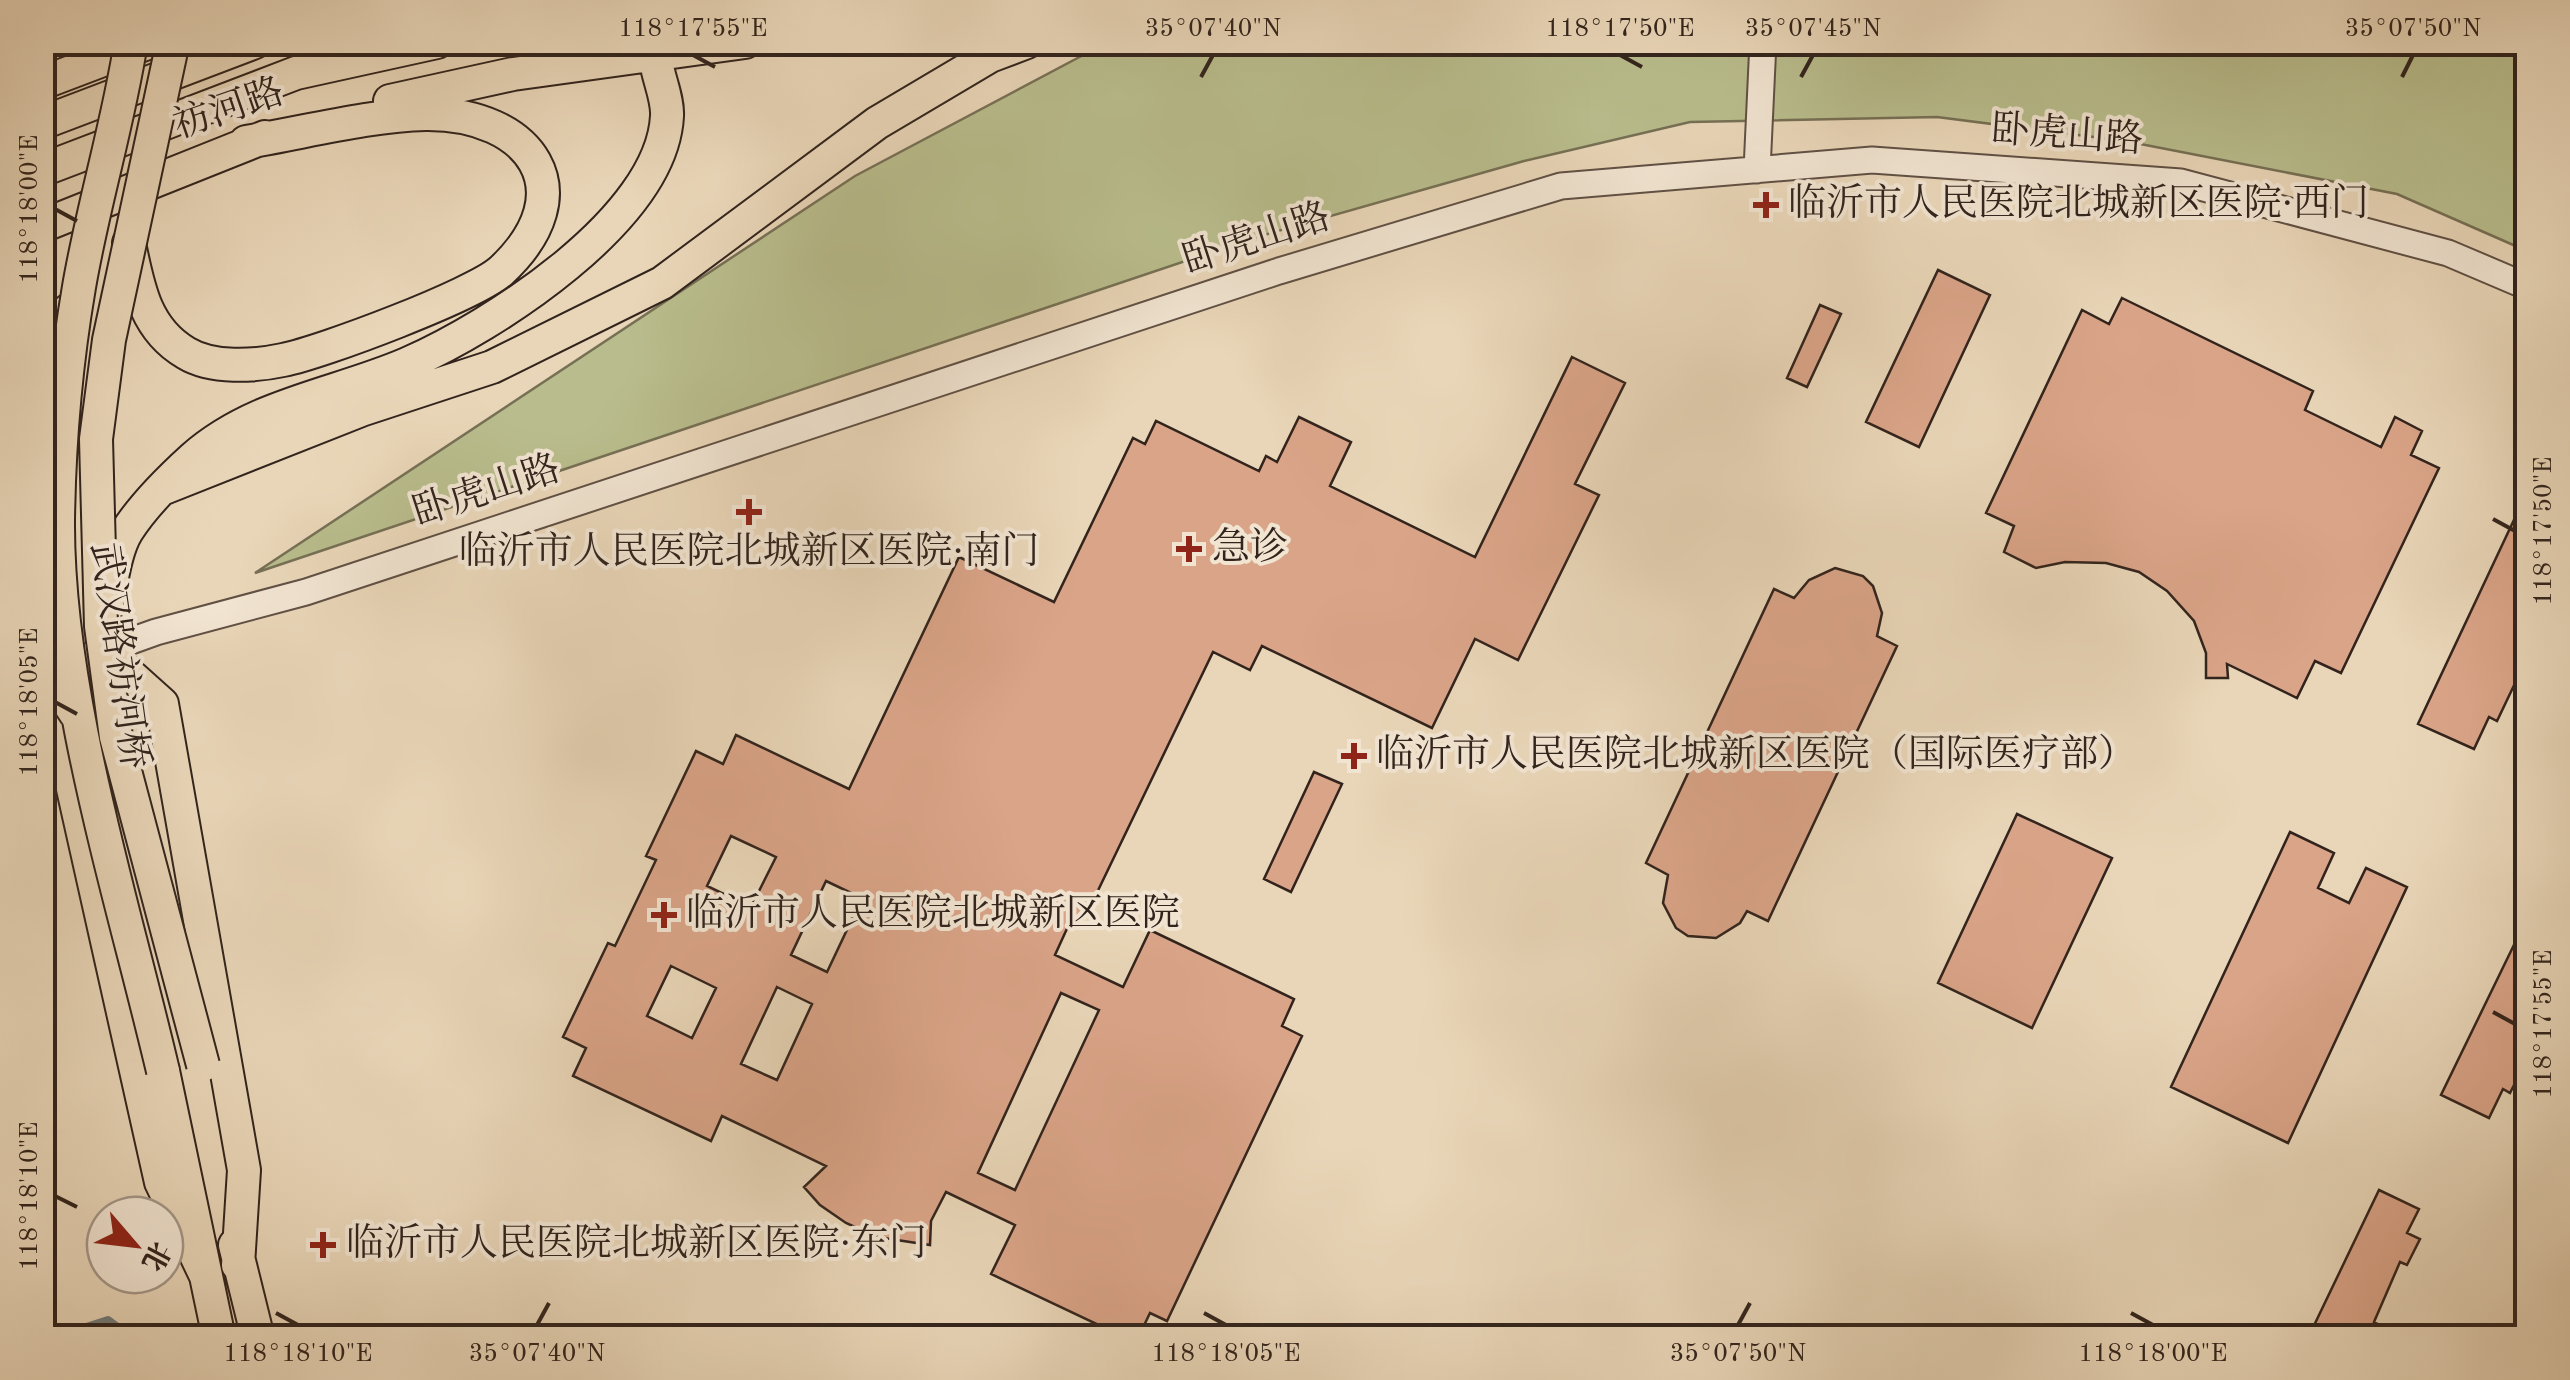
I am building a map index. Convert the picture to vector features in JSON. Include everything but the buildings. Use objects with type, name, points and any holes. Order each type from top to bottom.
[{"type":"main road","name":"武汉路祊河桥","points":[[132,42],[120,113],[79,288],[58,522],[61,588],[80,721],[163,1072],[206,1276]]},
{"type":"main road","points":[[42,84],[150,42]]},
{"type":"main road","name":"武汉路祊河桥","points":[[173,42],[108,340],[96,439],[102,638],[116,737],[203,1065],[238,1265]]},
{"type":"main road","points":[[42,123],[255,42]]},
{"type":"main road","name":"祊河路","points":[[42,170],[296,73],[436,42]]},
{"type":"main road","name":"祊河路","points":[[42,226],[246,142],[394,100],[514,74],[745,42]]},
{"type":"main road","points":[[164,488],[360,410],[492,366],[662,282],[877,123],[990,56],[1028,42]]},
{"type":"main road","points":[[219,1338],[206,1276],[161,1182],[60,735],[102,638],[126,533],[194,456],[248,421],[408,364],[532,295],[593,244],[630,200],[656,154],[668,115],[658,71]]},
{"type":"main road","points":[[129,243],[139,292],[153,324],[187,354],[219,364],[282,360],[338,343],[497,274],[522,248],[542,211],[542,168],[520,140],[476,118],[424,114],[246,142]]},
{"type":"main road","points":[[42,378],[79,288]]},
{"type":"main road","points":[[102,638],[162,704],[244,1170],[238,1265],[258,1338]]},
{"type":"main road","points":[[42,663],[80,721]]},
{"type":"street","points":[[1757,170],[1764,42]]},
{"type":"street","name":"卧虎山路","points":[[42,675],[102,638],[306,592],[1260,277],[1561,186],[1872,160],[2181,182],[2448,253],[2528,286]]},
{"type":"green space","points":[[1106,43],[2527,43],[2527,251],[2397,194],[2125,141],[1937,117],[1690,122],[1524,161],[1257,237],[255,573],[855,176]]},
{"type":"waterway","points":[[52,1338],[108,1320],[132,1338]]},
{"type":"place","name":"临沂市人民医院北城新区医院·西门","points":[[1766,205]]},
{"type":"place","name":"临沂市人民医院北城新区医院·南门","points":[[749,512]]},
{"type":"place","name":"急诊","points":[[1189,549]]},
{"type":"place","name":"临沂市人民医院北城新区医院（国际医疗部）","points":[[1354,756]]},
{"type":"place","name":"临沂市人民医院北城新区医院","points":[[664,915]]},
{"type":"place","name":"临沂市人民医院北城新区医院·东门","points":[[323,1245]]}]
